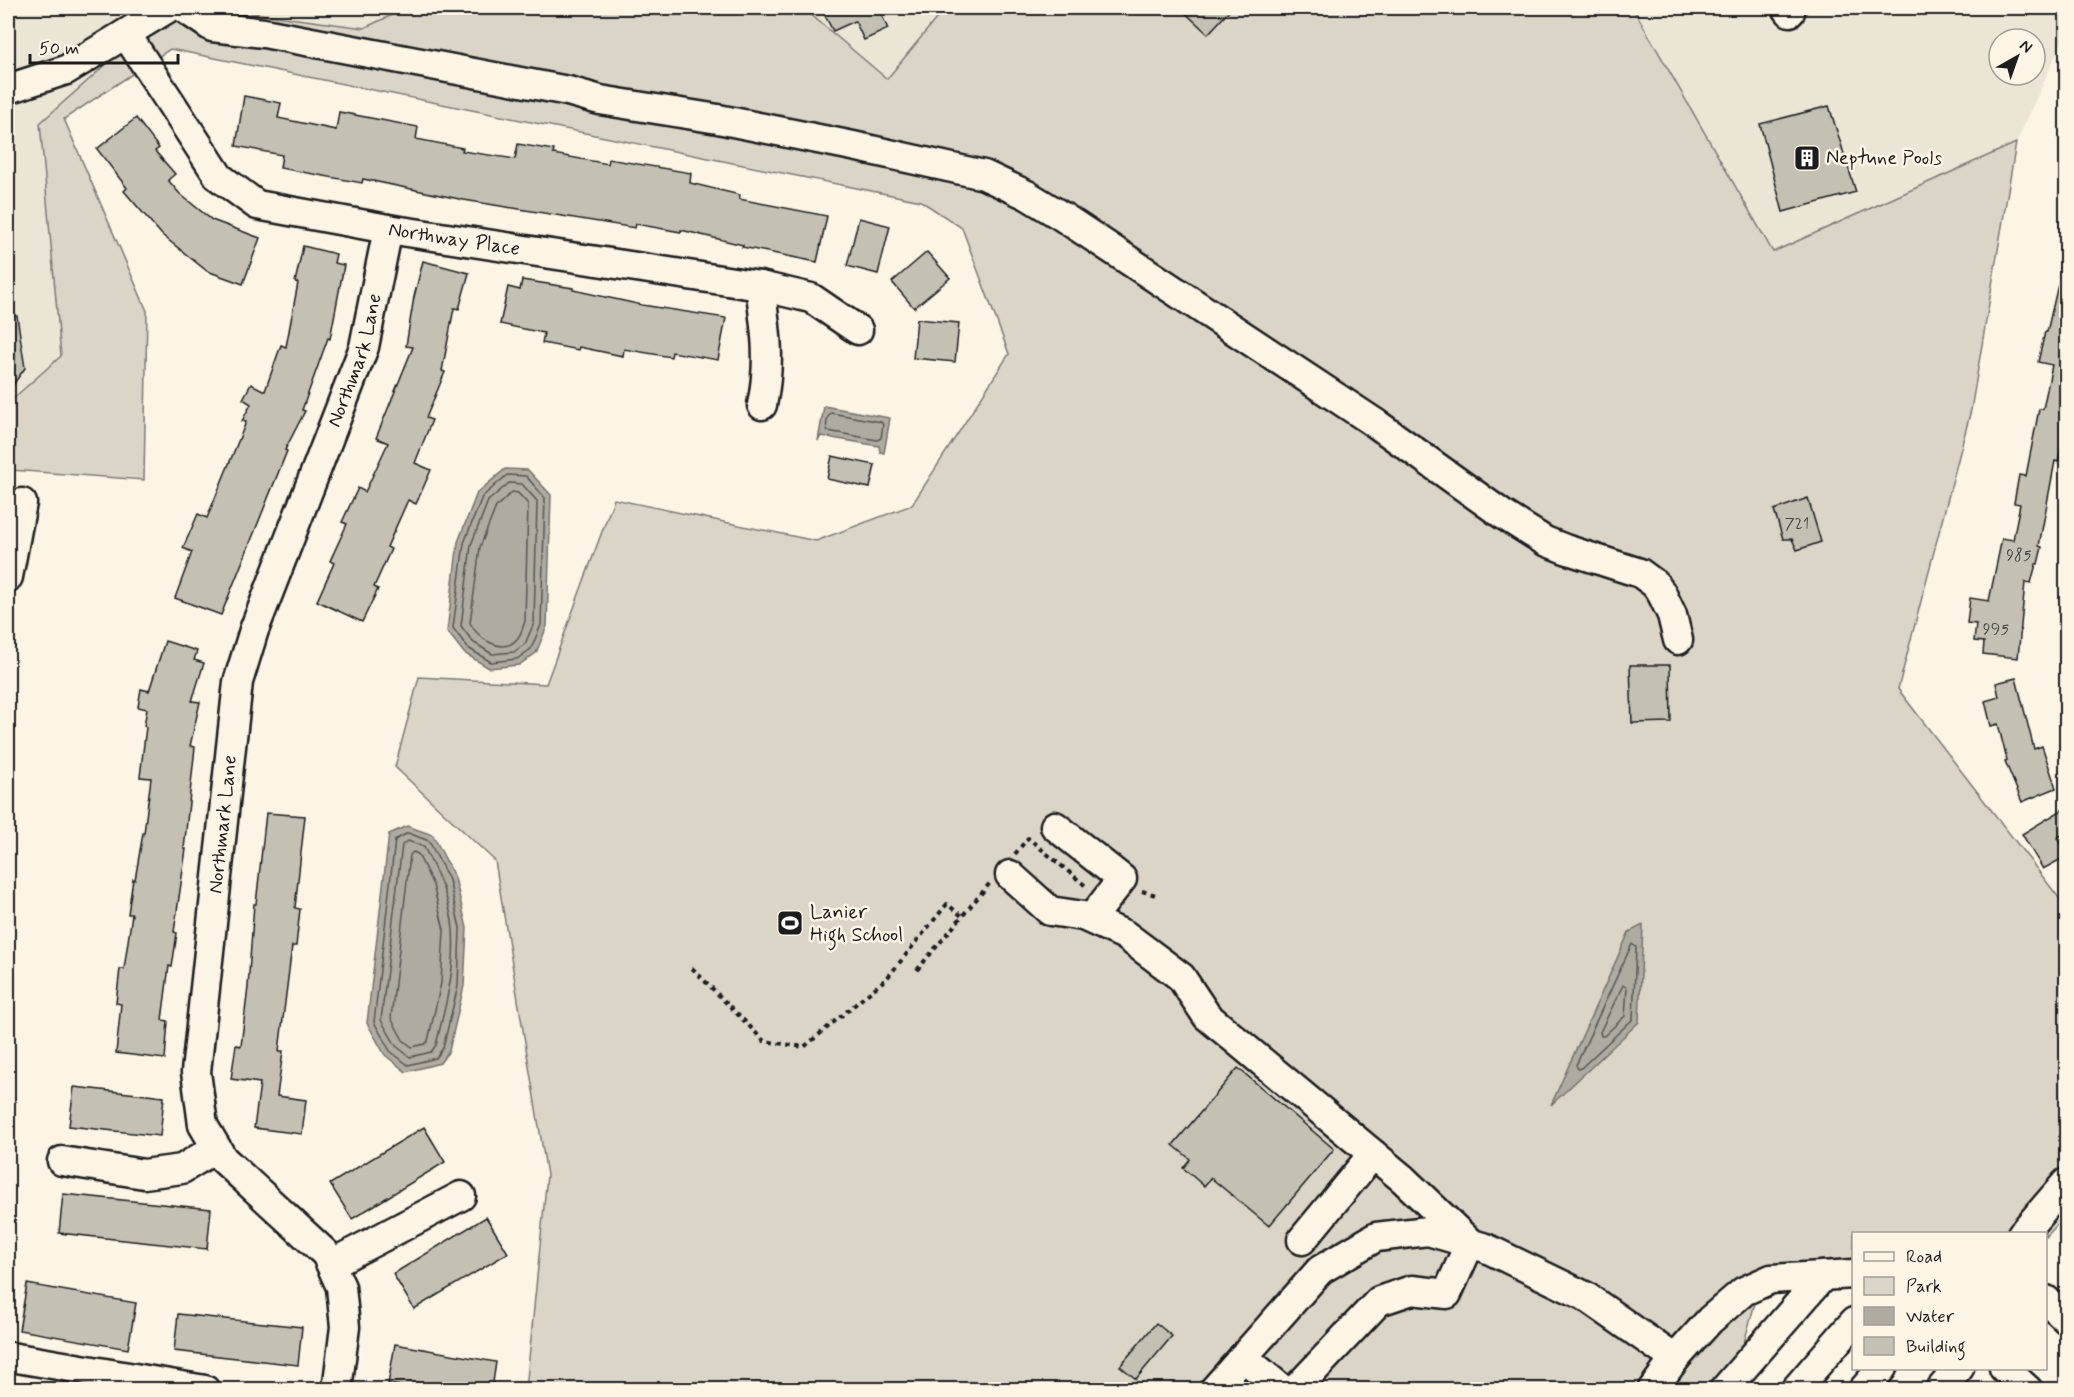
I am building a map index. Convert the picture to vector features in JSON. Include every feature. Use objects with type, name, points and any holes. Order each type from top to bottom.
[{"type":"street","points":[[8,89],[66,70],[168,8]]},
{"type":"street","points":[[184,8],[212,27],[264,33],[568,91],[600,100],[718,119],[984,175],[1027,195],[1063,217],[1378,425],[1502,514],[1536,535],[1565,549],[1640,573],[1655,584],[1662,594],[1672,615],[1678,640]]},
{"type":"street","name":"Northway Place","points":[[126,34],[219,177],[257,205],[388,229],[760,286],[811,298],[858,330]]},
{"type":"street","name":"Northmark Lane","points":[[336,1389],[345,1327],[341,1287],[331,1264],[326,1254],[223,1159],[203,1125],[196,1072],[238,682],[254,630],[364,347],[388,229]]},
{"type":"street","points":[[760,286],[767,342],[768,378],[762,405]]},
{"type":"street","points":[[8,577],[10,547],[22,502]]},
{"type":"street","points":[[1055,826],[1122,879],[1091,920]]},
{"type":"street","points":[[1010,875],[1050,911],[1083,916],[1125,935],[1181,977],[1207,1016],[1373,1154],[1470,1243]]},
{"type":"street","points":[[62,1161],[144,1174],[182,1169],[216,1148]]},
{"type":"street","points":[[1302,1240],[1373,1154]]},
{"type":"street","points":[[2023,1232],[2067,1183]]},
{"type":"street","points":[[1387,1235],[1403,1220],[1411,1205],[1410,1187]]},
{"type":"street","points":[[331,1264],[461,1196]]},
{"type":"street","points":[[1214,1389],[1320,1270],[1376,1237],[1428,1231],[1486,1248],[1585,1296],[1675,1359]]},
{"type":"street","points":[[1295,1389],[1379,1301],[1412,1290],[1447,1294],[1470,1243]]},
{"type":"street","points":[[1652,1389],[1710,1320],[1744,1291],[1771,1279],[1852,1274]]},
{"type":"street","points":[[1724,1389],[1823,1276]]},
{"type":"street","points":[[2047,1301],[2067,1319]]},
{"type":"street","points":[[1795,1389],[1852,1324]]},
{"type":"street","points":[[11,1357],[205,1389]]},
{"type":"street","points":[[1243,1357],[1282,1389]]},
{"type":"street","points":[[1863,1389],[1880,1370]]},
{"type":"street","points":[[1940,1389],[1957,1370]]},
{"type":"street","points":[[2006,1370],[2028,1389]]},
{"type":"path","points":[[692,968],[764,1041],[804,1047],[887,978],[946,904],[962,916]]},
{"type":"shaded area","points":[[8,8],[170,8],[40,123],[61,356],[8,403]]},
{"type":"shaded area","points":[[216,8],[407,8],[364,28]]},
{"type":"shaded area","points":[[803,8],[945,8],[887,79]]},
{"type":"shaded area","points":[[1633,8],[2066,8],[2066,33],[2047,75],[2047,27],[1987,27],[1987,87],[2041,87],[2016,143],[1773,252]]},
{"type":"green space","points":[[170,8],[216,8],[364,28],[407,8],[803,8],[887,79],[945,8],[1633,8],[1773,252],[2016,143],[1971,410],[1898,689],[2066,907],[2066,1215],[2047,1236],[2047,1232],[1852,1232],[1852,1273],[1764,1271],[1731,1389],[526,1389],[547,1175],[495,861],[395,767],[419,677],[546,684],[614,499],[816,541],[912,505],[1009,354],[962,228],[921,201],[170,49],[64,119],[147,311],[144,480],[11,470],[8,475],[8,403],[61,356],[40,123]]},
{"type":"water","points":[[824,406],[890,418],[884,453],[880,452],[879,446],[821,436],[818,441]]},
{"type":"water","points":[[505,469],[528,470],[551,495],[547,626],[536,653],[519,665],[489,668],[464,653],[447,631],[458,542],[477,493]]},
{"type":"water","points":[[407,826],[433,835],[455,878],[467,928],[464,986],[449,1051],[440,1063],[406,1072],[385,1055],[367,1023],[389,834]]},
{"type":"water","points":[[1643,925],[1639,1022],[1551,1105],[1629,932]]},
{"type":"building","points":[[821,8],[882,8],[879,9],[888,29],[864,40],[855,21],[833,31]]},
{"type":"building","points":[[1180,8],[1232,8],[1208,34]]},
{"type":"building","points":[[244,96],[281,103],[278,118],[336,130],[339,112],[418,127],[416,139],[463,148],[462,151],[515,159],[518,144],[554,150],[553,154],[608,164],[609,159],[691,173],[690,183],[740,195],[739,199],[827,216],[817,262],[742,247],[743,245],[681,230],[681,232],[636,224],[635,228],[464,200],[363,179],[362,183],[280,168],[282,155],[236,146]]},
{"type":"building","name":"Neptune Pools","points":[[1829,106],[1856,192],[1783,212],[1760,124]]},
{"type":"building","points":[[136,118],[159,148],[155,151],[175,174],[168,180],[180,194],[212,220],[260,238],[243,284],[207,271],[162,235],[124,191],[127,188],[97,149]]},
{"type":"building","points":[[859,218],[890,226],[878,274],[847,266]]},
{"type":"building","points":[[303,246],[336,254],[334,263],[344,265],[330,339],[328,338],[302,410],[305,411],[285,450],[287,451],[221,615],[175,598],[192,552],[183,548],[198,514],[207,518],[246,422],[242,421],[251,404],[243,399],[251,384],[265,391],[281,345],[286,347],[298,283],[295,282]]},
{"type":"building","points":[[927,252],[950,278],[914,308],[892,282]]},
{"type":"building","points":[[423,261],[469,273],[459,309],[454,308],[442,371],[445,372],[426,418],[432,420],[415,463],[431,470],[416,504],[408,500],[387,547],[391,549],[374,587],[378,589],[362,622],[317,601],[334,563],[330,561],[347,524],[342,522],[358,488],[365,492],[388,443],[376,438],[413,347],[406,346]]},
{"type":"building","points":[[2060,276],[2067,276],[2067,428],[2063,448],[2061,448],[2058,462],[2055,461],[2039,546],[2042,547],[2038,564],[2036,564],[2031,583],[2025,582],[2018,658],[1983,654],[1984,642],[1974,641],[1976,624],[1967,623],[1970,598],[1989,601],[2002,538],[2013,540],[2020,504],[2014,503],[2019,475],[2026,476],[2039,409],[2043,409],[2052,365],[2038,362]]},
{"type":"building","points":[[522,280],[573,288],[573,290],[642,305],[726,318],[718,360],[672,352],[671,357],[624,349],[623,356],[579,347],[578,350],[542,343],[544,333],[500,324],[508,287],[520,290]]},
{"type":"building","points":[[17,316],[25,368],[8,392],[8,317]]},
{"type":"building","points":[[917,319],[959,323],[955,362],[913,358]]},
{"type":"building","points":[[832,456],[875,465],[870,488],[827,479]]},
{"type":"building","points":[[1808,498],[1821,542],[1797,550],[1792,539],[1783,539],[1774,510]]},
{"type":"building","points":[[165,641],[197,651],[194,660],[204,663],[192,701],[200,702],[190,746],[195,747],[184,849],[186,849],[174,932],[177,933],[172,967],[169,966],[162,1020],[168,1021],[165,1059],[116,1053],[121,1004],[116,1003],[120,969],[124,969],[132,914],[128,914],[133,879],[135,880],[144,833],[151,778],[140,777],[147,709],[138,707],[141,689],[149,691]]},
{"type":"building","points":[[1630,665],[1670,665],[1671,722],[1632,723]]},
{"type":"building","points":[[2016,678],[2034,749],[2042,746],[2056,788],[2022,802],[2005,761],[2007,760],[1998,724],[1991,726],[1985,701],[1999,697],[1996,683]]},
{"type":"building","points":[[2067,807],[2067,832],[2057,838],[2067,856],[2043,869],[2022,834]]},
{"type":"building","points":[[266,813],[305,816],[295,908],[300,909],[296,946],[292,946],[279,1051],[283,1051],[277,1096],[306,1100],[302,1134],[254,1128],[260,1083],[231,1079],[236,1045],[241,1046],[254,904],[256,904]]},
{"type":"building","points":[[1238,1068],[1334,1149],[1269,1226],[1211,1178],[1204,1186],[1183,1168],[1190,1159],[1173,1145]]},
{"type":"building","points":[[74,1087],[164,1097],[160,1136],[69,1126]]},
{"type":"building","points":[[424,1127],[445,1162],[352,1219],[330,1184]]},
{"type":"building","points":[[63,1194],[211,1209],[207,1249],[59,1233]]},
{"type":"building","points":[[486,1217],[508,1253],[414,1309],[393,1274]]},
{"type":"building","points":[[27,1284],[136,1303],[128,1349],[19,1330]]},
{"type":"building","points":[[178,1314],[302,1327],[298,1365],[174,1351]]},
{"type":"building","points":[[1156,1323],[1172,1336],[1136,1379],[1120,1366]]},
{"type":"building","points":[[395,1344],[496,1362],[492,1389],[421,1389],[388,1384]]},
{"type":"place","name":"Neptune Pools","points":[[1807,158]]},
{"type":"place","name":"Lanier High School","points":[[790,923]]}]
